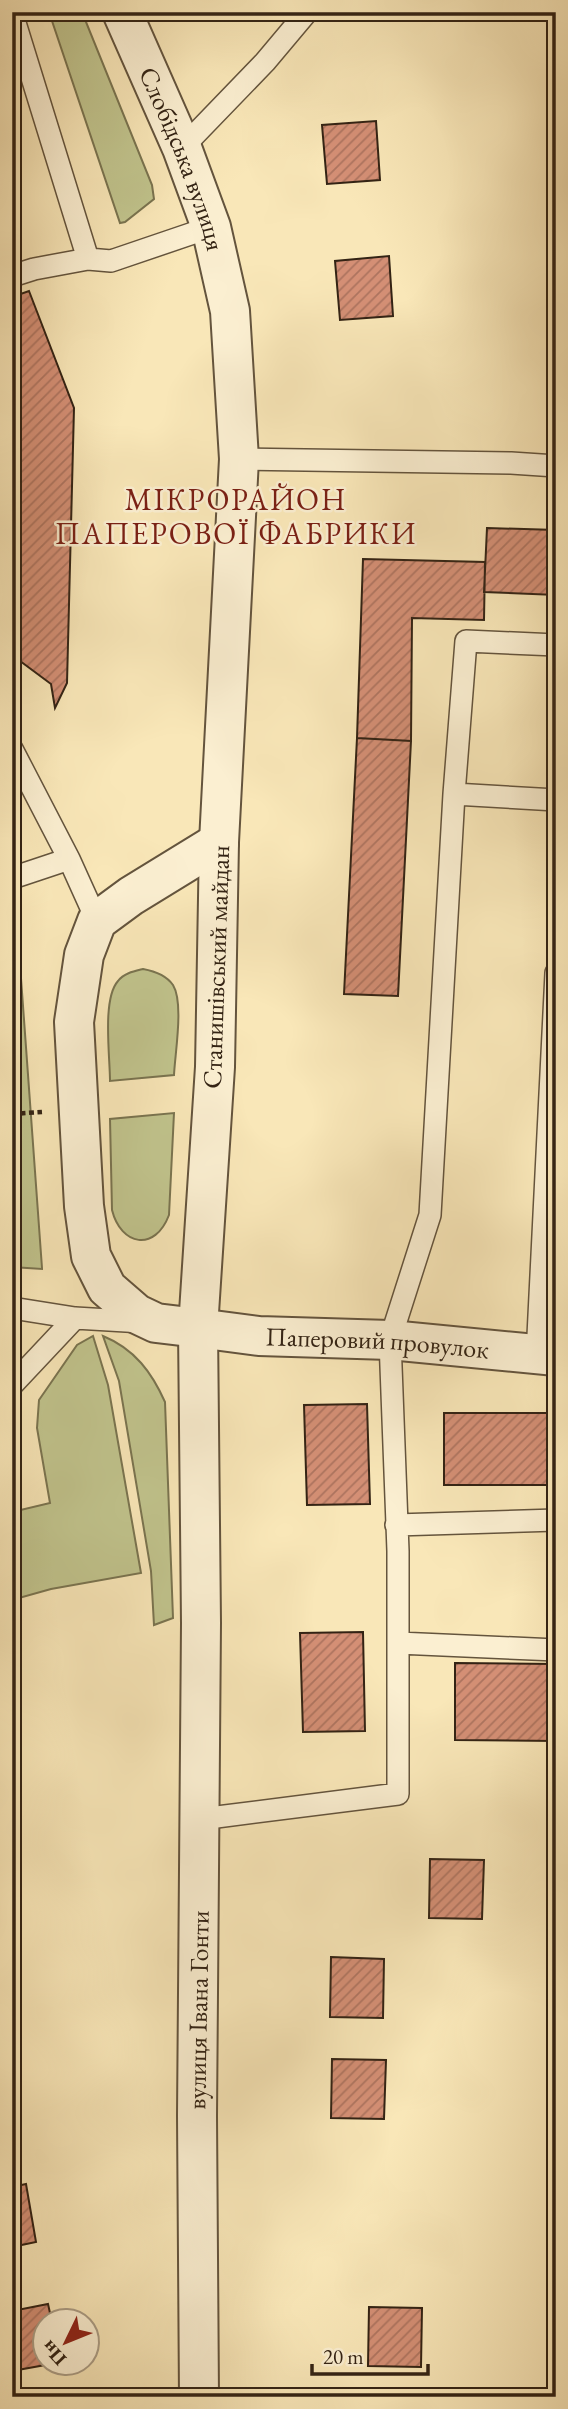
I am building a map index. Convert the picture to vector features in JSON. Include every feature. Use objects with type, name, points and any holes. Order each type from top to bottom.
[{"type":"street","name":"Слобідська вулиця","points":[[122,12],[183,148],[211,228],[230,311]]},
{"type":"street","name":"Станишівський майдан","points":[[201,1623],[198,1328],[215,1067],[219,842],[239,458],[230,311]]},
{"type":"street","points":[[156,1323],[137,1314],[107,1288],[91,1256],[84,1206],[74,1022],[84,955],[97,921],[131,896],[219,842]]},
{"type":"street","name":"Паперовий провулок","points":[[156,1323],[259,1336],[390,1340],[547,1356]]},
{"type":"street","name":"вулиця Івана Гонти","points":[[198,2397],[201,1623]]},
{"type":"lane","points":[[183,148],[265,62],[307,12]]},
{"type":"lane","points":[[12,13],[88,259]]},
{"type":"lane","points":[[12,276],[88,259],[111,261],[211,228]]},
{"type":"lane","points":[[239,458],[556,466]]},
{"type":"lane","points":[[201,1819],[398,1794],[396,1525],[390,1340],[430,1215],[454,794],[466,642],[556,645]]},
{"type":"lane","points":[[12,749],[69,859],[97,921]]},
{"type":"lane","points":[[454,794],[556,800]]},
{"type":"lane","points":[[12,878],[69,859]]},
{"type":"lane","points":[[547,1356],[556,973]]},
{"type":"lane","points":[[12,1308],[75,1318],[156,1323]]},
{"type":"lane","points":[[12,1385],[75,1318]]},
{"type":"lane","points":[[396,1525],[556,1520]]},
{"type":"lane","points":[[398,1643],[556,1650]]},
{"type":"green space","points":[[49,12],[82,12],[152,185],[154,199],[125,222],[120,223]]},
{"type":"green space","points":[[17,923],[42,1269],[12,1267],[12,924]]},
{"type":"green space","points":[[143,969],[167,979],[176,993],[178,1028],[174,1075],[110,1081],[108,1014],[113,989],[123,976]]},
{"type":"green space","points":[[174,1113],[169,1215],[155,1235],[139,1240],[123,1231],[112,1210],[110,1119]]},
{"type":"green space","points":[[93,1336],[108,1385],[141,1573],[51,1589],[12,1600],[12,1512],[50,1503],[37,1428],[39,1400],[77,1345]]},
{"type":"green space","points":[[103,1336],[124,1348],[141,1363],[165,1402],[173,1618],[154,1625],[151,1571],[119,1381]]},
{"type":"building","points":[[376,121],[380,180],[327,184],[322,125]]},
{"type":"building","points":[[389,256],[393,316],[340,320],[335,261]]},
{"type":"building","points":[[29,291],[74,408],[67,683],[55,708],[51,684],[12,655],[12,297]]},
{"type":"building","points":[[487,528],[556,530],[556,595],[484,592]]},
{"type":"building","points":[[363,559],[485,562],[484,620],[412,618],[411,741],[357,738]]},
{"type":"building","points":[[357,738],[411,741],[398,996],[344,994]]},
{"type":"building","points":[[367,1404],[370,1504],[307,1505],[304,1405]]},
{"type":"building","points":[[444,1413],[556,1413],[556,1485],[444,1485]]},
{"type":"building","points":[[363,1632],[365,1731],[303,1732],[300,1633]]},
{"type":"building","points":[[455,1663],[556,1664],[556,1741],[455,1740]]},
{"type":"building","points":[[430,1859],[484,1860],[482,1919],[429,1918]]},
{"type":"building","points":[[331,1957],[384,1959],[383,2018],[330,2017]]},
{"type":"building","points":[[332,2059],[386,2060],[384,2119],[331,2118]]},
{"type":"building","points":[[26,2184],[36,2242],[12,2247],[12,2187]]},
{"type":"building","points":[[48,2304],[49,2308],[32,2308],[32,2367],[12,2371],[12,2311]]},
{"type":"building","points":[[369,2307],[422,2308],[421,2367],[368,2366]]},
{"type":"district","name":"МІКРОРАЙОН ПАПЕРОВОЇ ФАБРИКИ","points":[[236,517]]}]
